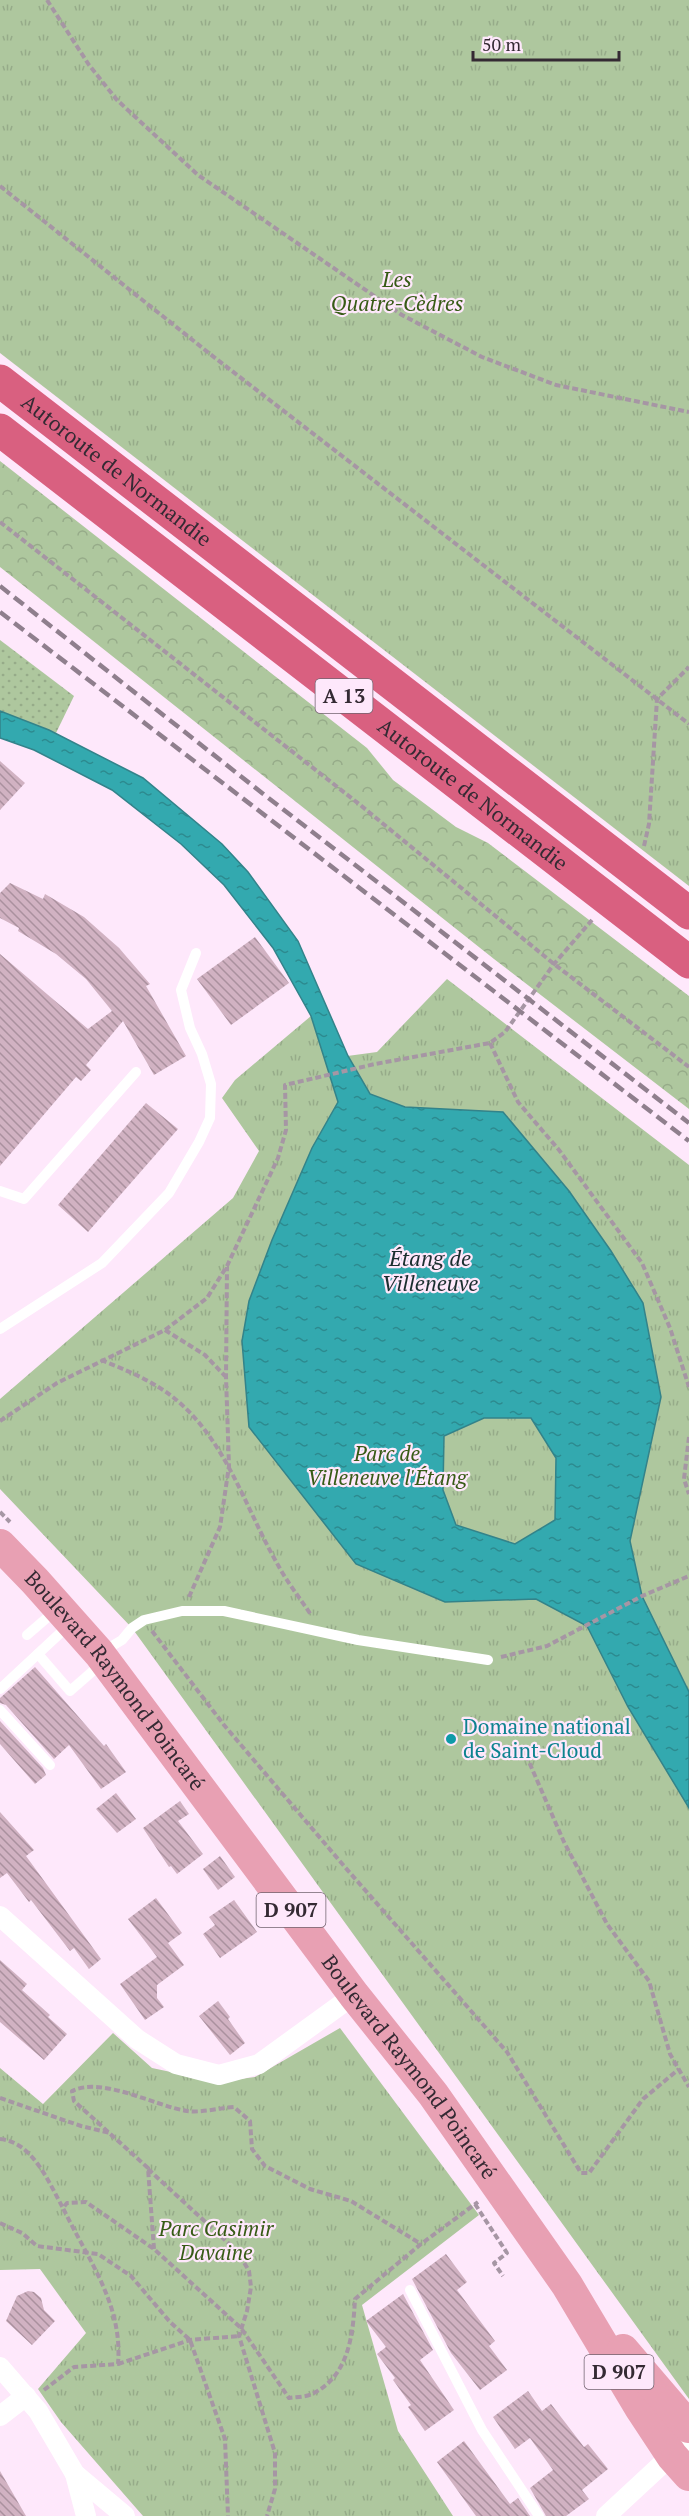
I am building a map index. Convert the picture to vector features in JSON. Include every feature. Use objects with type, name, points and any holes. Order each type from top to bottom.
[{"type":"highway","name":"Autoroute de Normandie","points":[[0,381],[689,913]]},
{"type":"highway","name":"Autoroute de Normandie","points":[[0,430],[689,962]]},
{"type":"main road","name":"Boulevard Raymond Poincaré","points":[[0,1545],[102,1657],[354,1995],[433,2094],[567,2285],[641,2409],[683,2456]]},
{"type":"main road","name":"Boulevard Raymond Poincaré","points":[[567,2285],[689,2427]]},
{"type":"street","points":[[0,1916],[137,2039],[176,2064],[219,2075],[260,2064],[354,1995]]},
{"type":"street","points":[[0,2367],[38,2411],[75,2475],[86,2516]]},
{"type":"street","points":[[0,2416],[26,2396]]},
{"type":"street","points":[[606,2516],[683,2456]]},
{"type":"street","points":[[75,2475],[125,2516]]},
{"type":"lane","points":[[0,1329],[102,1263],[169,1193],[199,1143],[210,1118],[211,1084],[202,1054],[190,1028],[181,990],[196,952]]},
{"type":"lane","points":[[0,1191],[24,1199],[135,1072]]},
{"type":"lane","points":[[38,1654],[70,1691],[132,1628],[144,1620],[182,1611],[224,1611],[323,1633],[488,1660]]},
{"type":"lane","points":[[27,1635],[65,1615]]},
{"type":"lane","points":[[0,1689],[38,1654],[65,1615]]},
{"type":"lane","points":[[0,1710],[50,1765]]},
{"type":"lane","points":[[410,2290],[482,2430],[540,2516]]},
{"type":"path","points":[[46,0],[89,65],[117,100],[198,175],[402,315],[482,357],[556,385],[689,412]]},
{"type":"path","points":[[0,186],[210,354],[689,724]]},
{"type":"path","points":[[0,522],[359,804],[554,964],[689,1067]]},
{"type":"path","points":[[642,852],[649,824],[657,699],[689,667]]},
{"type":"path","points":[[0,1421],[57,1383],[165,1330],[207,1298],[226,1266],[278,1158],[286,1130],[285,1084],[309,1081],[375,1064],[490,1043],[505,1032],[554,964],[592,920]]},
{"type":"path","points":[[490,1043],[518,1102],[560,1150],[642,1263],[670,1328],[689,1387]]},
{"type":"path","points":[[182,1611],[220,1527],[229,1466],[226,1266]]},
{"type":"path","points":[[165,1330],[205,1355],[226,1377]]},
{"type":"path","points":[[100,1360],[138,1375],[174,1398],[199,1424],[229,1466],[278,1566],[323,1633]]},
{"type":"path","points":[[689,1437],[684,1479],[689,1494]]},
{"type":"path","points":[[488,1660],[547,1646],[642,1596],[689,1576]]},
{"type":"path","points":[[144,1620],[224,1725],[507,2052],[581,2174],[589,2173],[643,2100],[679,2069]]},
{"type":"path","points":[[526,1755],[564,1842],[608,1924],[650,1981],[670,2054],[689,2087]]},
{"type":"path","points":[[267,2516],[275,2488],[275,2453],[239,2336],[247,2311],[251,2287],[249,2271],[238,2252],[74,2101],[72,2091],[82,2086],[109,2090],[189,2112],[234,2107],[250,2121],[252,2149],[264,2166],[310,2189],[351,2201],[421,2244]]},
{"type":"path","points":[[0,2098],[111,2134]]},
{"type":"path","points":[[0,2139],[20,2145],[40,2168],[84,2251],[102,2279],[115,2316],[120,2342],[118,2364]]},
{"type":"path","points":[[148,2168],[154,2249]]},
{"type":"path","points":[[63,2208],[67,2203],[86,2202],[154,2249],[241,2328],[289,2398],[311,2395],[333,2379],[347,2358],[355,2299],[421,2244],[475,2204],[507,2253],[494,2264],[503,2276]]},
{"type":"path","points":[[0,2223],[22,2233],[37,2246],[98,2254],[131,2276],[170,2322],[190,2340],[225,2439],[228,2516]]},
{"type":"path","points":[[26,2396],[41,2392],[74,2367],[118,2364],[190,2340],[239,2336]]},
{"type":"green space","name":"Les Quatre-Cèdres","points":[[0,0],[689,0],[689,886],[0,353]]},
{"type":"green space","points":[[0,461],[367,748],[393,780],[456,827],[488,843],[689,996],[689,1109],[494,959],[0,567]]},
{"type":"green space","points":[[0,640],[74,696],[56,733],[0,711]]},
{"type":"green space","name":"Domaine national de Saint-Cloud","points":[[447,979],[689,1165],[689,2399],[132,1628],[0,1489],[0,1399],[233,1198],[259,1151],[222,1098],[235,1080],[311,1016],[325,1059],[377,1052]]},
{"type":"green space","name":"Parc Casimir Davaine","points":[[340,2028],[479,2215],[362,2305],[398,2431],[453,2516],[143,2516],[61,2422],[38,2389],[86,2333],[40,2269],[0,2270],[0,2068],[43,2104],[113,2033],[152,2068],[218,2082],[255,2077]]},
{"type":"water","name":"Étang de Villeneuve","points":[[0,711],[49,730],[143,778],[222,844],[248,872],[298,941],[348,1056],[370,1094],[405,1107],[503,1112],[569,1191],[611,1251],[643,1303],[661,1397],[630,1541],[642,1596],[689,1692],[689,1808],[628,1707],[587,1626],[536,1599],[445,1602],[356,1564],[249,1427],[242,1341],[249,1301],[272,1240],[312,1148],[338,1102],[311,1016],[273,948],[224,885],[181,844],[112,790],[34,750],[0,738]],"holes":[[[484,1418],[531,1418],[556,1458],[555,1520],[515,1544],[456,1525],[443,1490],[444,1436]]]},
{"type":"building","points":[[0,761],[25,783],[0,810]]},
{"type":"building","points":[[10,883],[43,899],[45,894],[84,917],[119,948],[150,984],[146,986],[186,1056],[154,1075],[123,1021],[86,1065],[91,1070],[81,1081],[76,1077],[0,1166],[0,954],[88,1029],[112,1011],[86,979],[56,954],[18,931],[19,928],[0,918],[0,893]]},
{"type":"building","points":[[255,937],[289,983],[231,1025],[197,979]]},
{"type":"building","points":[[146,1103],[178,1129],[88,1232],[58,1205]]},
{"type":"building","points":[[35,1667],[104,1746],[106,1744],[126,1772],[101,1789],[69,1745],[54,1759],[6,1705],[0,1703],[0,1698]]},
{"type":"building","points":[[0,1721],[43,1768],[46,1775],[35,1784],[0,1744]]},
{"type":"building","points":[[116,1793],[136,1819],[117,1833],[96,1809]]},
{"type":"building","points":[[180,1801],[189,1814],[178,1821],[203,1854],[177,1874],[171,1866],[169,1867],[143,1828]]},
{"type":"building","points":[[0,1812],[34,1850],[26,1856],[101,1959],[89,1969],[74,1948],[70,1951],[7,1873],[0,1878]]},
{"type":"building","points":[[220,1856],[235,1877],[218,1890],[203,1869]]},
{"type":"building","points":[[156,1898],[182,1933],[168,1943],[184,1965],[157,1985],[157,1998],[164,2007],[145,2020],[120,1984],[157,1957],[128,1919]]},
{"type":"building","points":[[234,1900],[257,1932],[220,1958],[203,1934],[215,1925],[209,1917]]},
{"type":"building","points":[[0,1960],[27,1984],[22,1990],[67,2034],[44,2060],[0,2022]]},
{"type":"building","points":[[218,2001],[245,2043],[230,2055],[199,2016]]},
{"type":"building","points":[[446,2254],[467,2282],[457,2290],[495,2341],[489,2346],[507,2370],[480,2390],[451,2353],[412,2279]]},
{"type":"building","points":[[28,2291],[34,2292],[41,2298],[44,2310],[55,2321],[32,2345],[6,2321],[17,2296]]},
{"type":"building","points":[[403,2294],[433,2350],[420,2360],[454,2410],[425,2431],[408,2407],[411,2405],[393,2380],[395,2378],[377,2354],[386,2347],[366,2321]]},
{"type":"building","points":[[528,2391],[542,2411],[551,2404],[584,2447],[588,2444],[608,2469],[582,2490],[589,2499],[566,2516],[546,2516],[530,2488],[553,2470],[530,2438],[515,2449],[493,2417]]},
{"type":"building","points":[[464,2441],[510,2504],[518,2498],[530,2516],[476,2516],[437,2462]]},
{"type":"building","points":[[0,2471],[26,2516],[0,2516]]},
{"type":"railway","points":[[0,586],[262,793],[689,1123]]},
{"type":"railway","points":[[0,612],[689,1141]]},
{"type":"place","name":"Domaine national de Saint-Cloud","points":[[451,1739]]},
{"type":"park label","name":"Parc de Villeneuve l'Étang","points":[[387,1466]]}]
